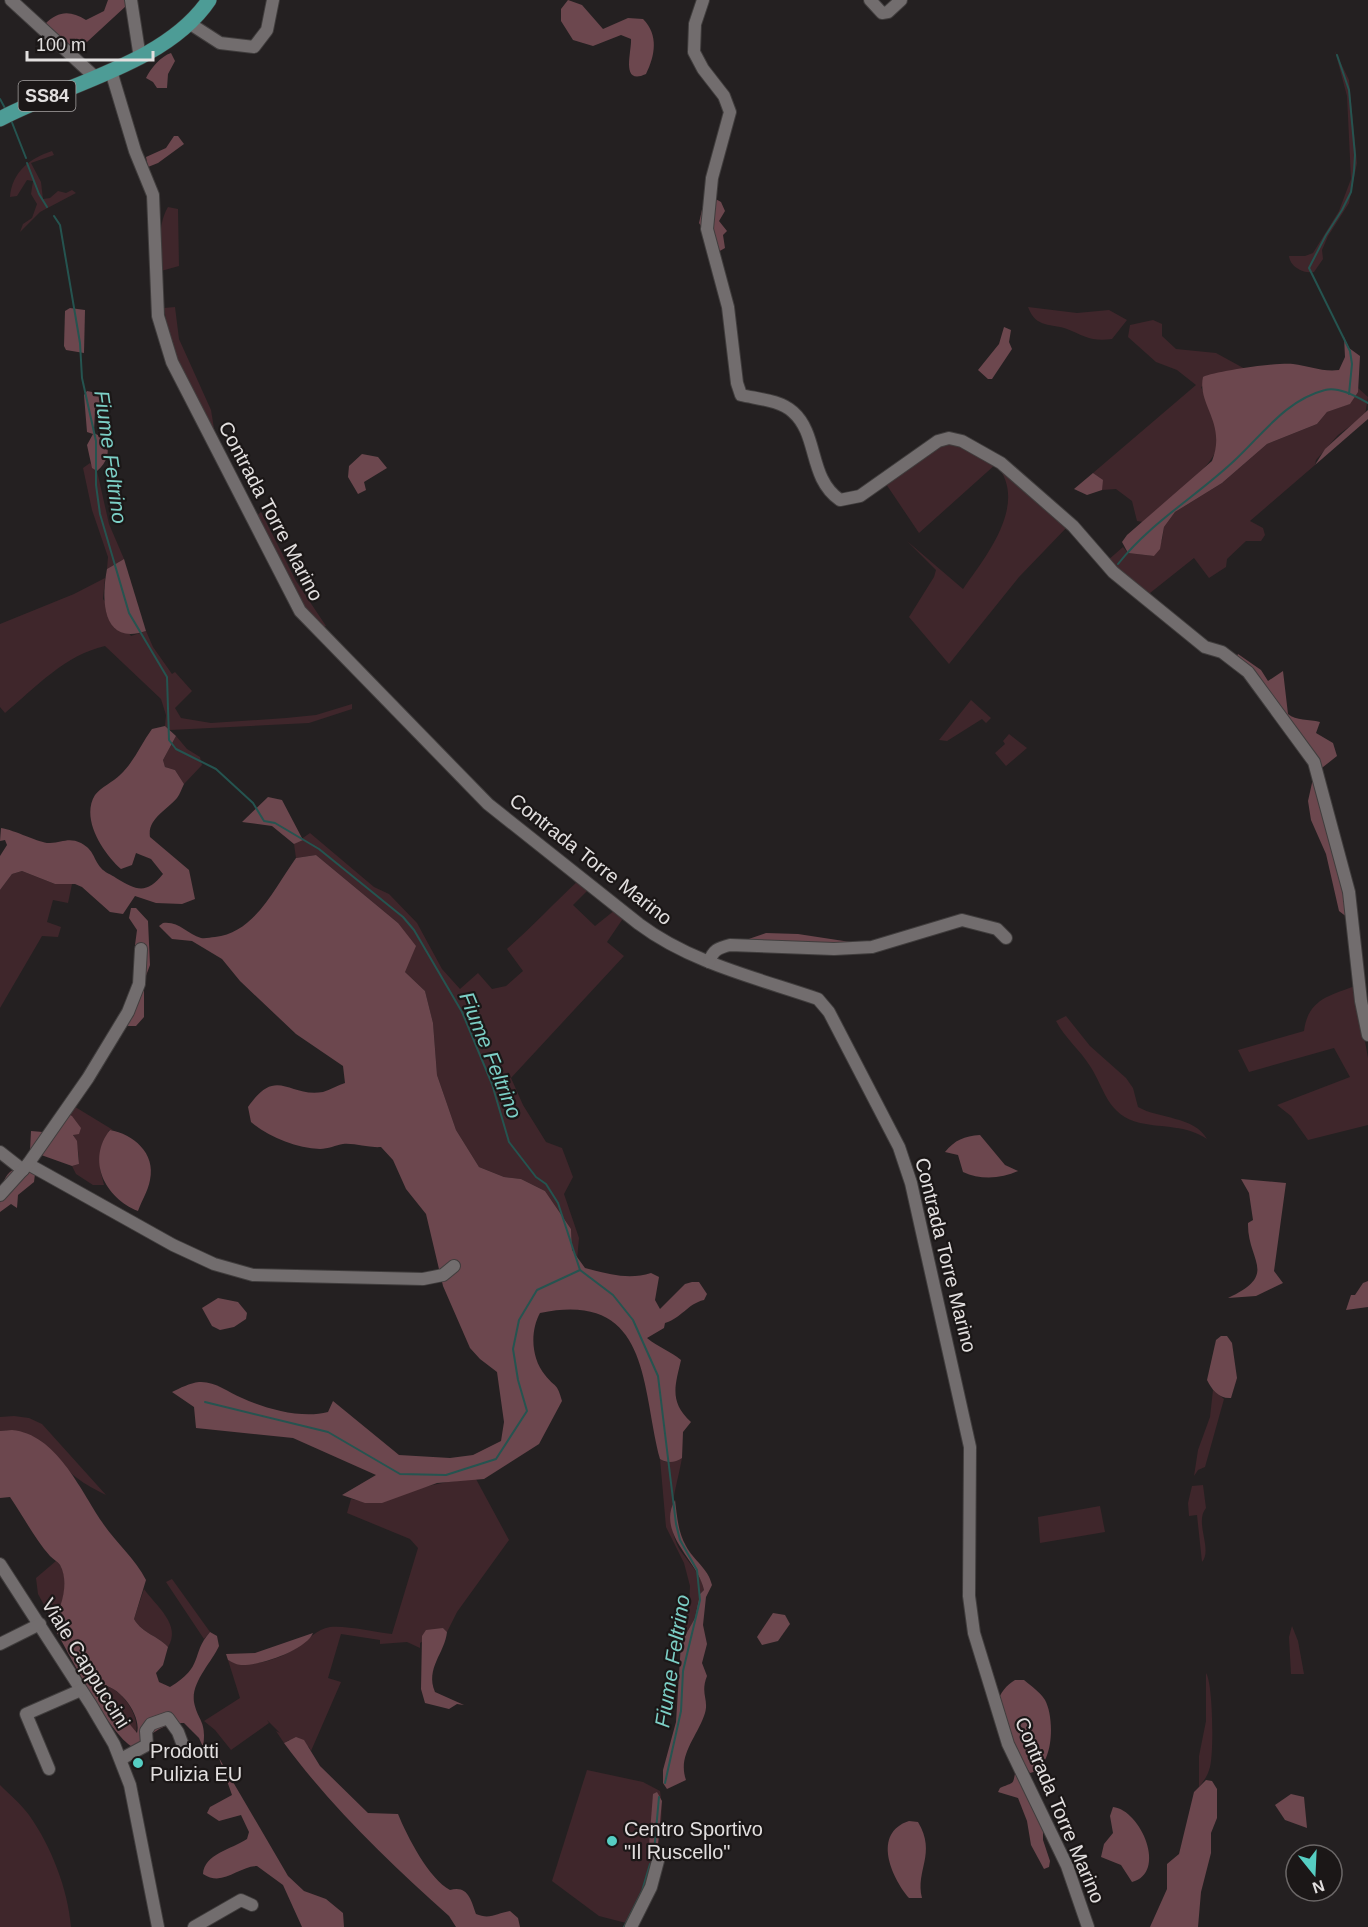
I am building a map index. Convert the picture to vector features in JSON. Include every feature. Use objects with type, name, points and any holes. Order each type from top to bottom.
[{"type":"main road","name":"SS84","points":[[0,119],[29,104],[140,58],[189,23],[209,0]]},
{"type":"street","points":[[11,0],[95,77]]},
{"type":"street","points":[[130,0],[140,58]]},
{"type":"street","points":[[189,23],[220,44],[254,47],[267,30],[273,0]]},
{"type":"street","points":[[703,0],[695,24],[694,52],[703,69],[724,96],[730,112],[712,178],[707,229],[728,306],[737,382],[741,395],[778,403],[793,412],[803,424],[826,489],[840,500],[860,496],[938,441],[948,438],[962,441],[1001,463],[1072,525],[1113,572],[1151,604],[1205,646],[1222,652],[1248,672],[1314,762],[1349,892],[1361,1001],[1368,1035]]},
{"type":"street","points":[[870,0],[882,13],[888,12],[901,0]]},
{"type":"street","name":"Contrada Torre Marino","points":[[111,71],[135,151],[153,195],[158,316],[172,362],[300,611],[488,804],[664,943],[709,962],[818,999],[829,1012],[899,1147],[911,1183],[968,1436],[969,1596],[972,1624],[1008,1744],[1067,1866],[1088,1927]]},
{"type":"street","points":[[709,962],[712,954],[718,948],[730,945],[834,949],[872,947],[962,920],[997,929],[1006,938]]},
{"type":"street","points":[[0,1195],[25,1167],[88,1078],[128,1012],[139,984],[141,950]]},
{"type":"street","points":[[0,1152],[173,1245],[214,1263],[253,1275],[423,1279],[443,1275],[454,1266]]},
{"type":"street","name":"Viale Cappuccini","points":[[0,1564],[81,1690],[121,1759],[130,1785],[158,1927]]},
{"type":"street","points":[[0,1644],[40,1624]]},
{"type":"street","points":[[49,1769],[26,1714],[81,1690]]},
{"type":"street","points":[[121,1759],[147,1745],[146,1731],[151,1724],[168,1718],[178,1732],[185,1751]]},
{"type":"street","points":[[631,1927],[651,1887],[659,1857]]},
{"type":"street","points":[[194,1927],[242,1900],[252,1905]]},
{"type":"shaded area","points":[[108,0],[125,0],[126,6],[75,53],[45,24],[55,16],[64,13],[86,20],[104,11]]},
{"type":"shaded area","points":[[568,0],[582,5],[603,29],[628,18],[643,19],[651,32],[654,46],[652,60],[646,74],[638,76],[633,75],[630,71],[631,39],[621,35],[593,46],[573,40],[561,21],[561,9]]},
{"type":"shaded area","points":[[1335,51],[1349,80],[1357,163],[1349,203],[1328,236],[1322,250],[1323,259],[1314,272],[1306,272],[1298,269],[1289,256],[1305,256],[1313,253],[1339,211],[1351,179],[1347,96]]},
{"type":"shaded area","points":[[171,53],[175,61],[168,74],[167,88],[157,88],[146,78],[156,63]]},
{"type":"shaded area","points":[[174,136],[178,136],[184,144],[158,163],[148,167],[146,157],[166,148]]},
{"type":"shaded area","points":[[52,151],[54,155],[31,163],[41,182],[43,199],[50,198],[58,191],[66,193],[72,190],[76,193],[40,212],[20,232],[23,224],[32,218],[37,204],[31,194],[33,181],[27,180],[17,196],[10,197],[14,180],[30,162]]},
{"type":"shaded area","points":[[712,197],[721,202],[725,211],[719,221],[727,231],[723,235],[725,248],[718,252],[699,223],[704,201]]},
{"type":"shaded area","points":[[168,207],[178,209],[179,266],[161,271],[161,230]]},
{"type":"shaded area","points":[[175,307],[179,339],[211,410],[216,441],[177,360],[164,308]]},
{"type":"shaded area","points":[[1028,307],[1077,313],[1109,310],[1127,320],[1112,339],[1093,339],[1040,322],[1031,314]]},
{"type":"shaded area","points":[[70,308],[85,310],[84,353],[66,350],[64,346],[65,311]]},
{"type":"shaded area","points":[[1153,320],[1162,324],[1162,336],[1176,349],[1216,353],[1247,370],[1233,370],[1201,387],[1215,423],[1217,446],[1214,455],[1197,475],[1143,522],[1137,521],[1132,501],[1116,489],[1102,490],[1102,480],[1093,473],[1196,385],[1177,370],[1156,362],[1128,337],[1130,325]]},
{"type":"shaded area","points":[[1004,327],[1011,330],[1009,342],[1012,349],[992,379],[988,379],[978,370],[999,344]]},
{"type":"shaded area","points":[[1344,337],[1349,348],[1360,356],[1358,392],[1350,404],[1327,412],[1317,424],[1267,444],[1222,483],[1175,512],[1164,527],[1160,549],[1154,556],[1128,553],[1122,542],[1127,535],[1212,461],[1216,448],[1216,436],[1204,397],[1203,377],[1233,370],[1286,364],[1339,370],[1345,357]]},
{"type":"shaded area","points":[[1358,388],[1368,397],[1365,415],[1338,435],[1316,460],[1315,465],[1250,521],[1263,528],[1265,535],[1261,541],[1246,541],[1227,559],[1226,567],[1209,578],[1194,558],[1150,593],[1150,600],[1107,561],[1123,547],[1128,553],[1154,556],[1162,540],[1164,527],[1175,512],[1222,483],[1267,444],[1317,424],[1327,412],[1349,404]]},
{"type":"shaded area","points":[[87,391],[97,393],[103,401],[95,409],[94,433],[105,439],[108,452],[106,461],[97,471],[92,468],[87,445],[93,434],[87,432],[84,395]]},
{"type":"shaded area","points":[[1368,410],[1368,419],[1315,465],[1325,449]]},
{"type":"shaded area","points":[[947,439],[964,444],[997,462],[1069,525],[1019,577],[949,664],[909,617],[936,570],[907,541],[963,589],[993,545],[1001,528],[1008,495],[1005,479],[996,464],[919,533],[884,481],[934,445]]},
{"type":"shaded area","points":[[362,454],[378,457],[387,468],[364,482],[366,490],[358,494],[348,477],[349,466]]},
{"type":"shaded area","points":[[90,463],[97,471],[109,524],[124,559],[107,569],[108,557],[92,510],[83,468]]},
{"type":"shaded area","points":[[1093,473],[1103,480],[1102,490],[1087,495],[1074,489]]},
{"type":"shaded area","points":[[261,512],[296,581],[326,626],[320,628],[302,608],[254,518]]},
{"type":"shaded area","points":[[124,559],[146,631],[131,634],[120,632],[113,626],[105,606],[107,569]]},
{"type":"shaded area","points":[[105,578],[103,599],[131,636],[146,631],[153,647],[172,674],[175,672],[192,691],[175,708],[181,718],[211,723],[316,715],[352,704],[352,709],[309,723],[170,730],[165,726],[166,715],[161,699],[105,646],[90,650],[64,664],[5,713],[0,707],[0,624],[74,594]]},
{"type":"shaded area","points":[[1238,654],[1261,670],[1268,681],[1283,671],[1288,714],[1299,719],[1320,722],[1316,733],[1333,743],[1337,756],[1318,771],[1236,658]]},
{"type":"shaded area","points":[[971,700],[991,718],[986,723],[982,719],[947,741],[939,740]]},
{"type":"shaded area","points":[[165,726],[176,736],[163,760],[165,767],[175,770],[184,784],[177,798],[155,820],[150,837],[189,870],[195,899],[182,904],[156,903],[135,896],[123,914],[110,912],[82,887],[75,884],[55,884],[22,871],[12,874],[0,890],[0,856],[7,845],[5,840],[0,841],[1,828],[46,843],[76,841],[86,846],[102,869],[123,882],[136,888],[152,885],[163,874],[151,859],[136,853],[132,865],[121,869],[101,845],[90,815],[91,804],[100,789],[125,770],[152,729]]},
{"type":"shaded area","points":[[1009,734],[1027,748],[1006,766],[995,753],[1005,744],[1003,741]]},
{"type":"shaded area","points":[[176,736],[187,749],[200,757],[202,765],[184,784],[175,770],[165,767],[163,760]]},
{"type":"shaded area","points":[[1314,774],[1352,921],[1339,911],[1326,854],[1311,820],[1308,801]]},
{"type":"shaded area","points":[[268,797],[282,800],[303,840],[294,844],[272,826],[242,822]]},
{"type":"shaded area","points":[[310,833],[374,887],[389,894],[417,923],[442,969],[460,989],[478,973],[492,989],[506,986],[523,971],[507,949],[579,880],[589,889],[573,905],[595,926],[615,910],[624,917],[607,942],[624,956],[511,1078],[523,1105],[546,1142],[562,1148],[573,1177],[564,1194],[579,1238],[577,1260],[572,1250],[571,1229],[545,1191],[521,1179],[504,1177],[479,1167],[456,1130],[437,1075],[433,1023],[425,991],[405,972],[398,923],[316,855],[296,858],[294,844]]},
{"type":"shaded area","points":[[316,855],[398,923],[416,946],[405,972],[425,991],[433,1023],[437,1075],[456,1130],[479,1167],[504,1177],[521,1179],[545,1191],[571,1229],[572,1250],[585,1268],[618,1275],[634,1276],[651,1273],[659,1277],[655,1300],[660,1309],[685,1284],[699,1282],[707,1294],[704,1300],[665,1323],[664,1328],[647,1338],[681,1360],[676,1386],[677,1400],[679,1408],[691,1422],[683,1432],[682,1458],[679,1460],[671,1462],[660,1459],[643,1375],[634,1350],[622,1330],[603,1316],[576,1310],[540,1313],[537,1320],[533,1336],[537,1361],[545,1375],[557,1388],[562,1401],[539,1444],[484,1479],[437,1483],[382,1503],[365,1503],[342,1495],[376,1475],[293,1438],[196,1428],[194,1407],[172,1392],[192,1383],[205,1382],[262,1406],[296,1414],[328,1412],[333,1401],[399,1455],[450,1458],[473,1455],[501,1441],[504,1422],[497,1372],[470,1348],[443,1286],[426,1214],[406,1189],[393,1160],[381,1147],[343,1144],[320,1149],[292,1144],[274,1137],[251,1122],[248,1107],[267,1088],[275,1085],[311,1093],[323,1092],[345,1083],[343,1066],[296,1034],[240,981],[222,959],[192,941],[172,939],[159,926],[163,923],[174,924],[203,938],[229,934],[242,927],[263,907],[296,858]]},
{"type":"shaded area","points":[[22,871],[55,884],[72,884],[68,903],[53,900],[47,922],[61,927],[58,937],[42,936],[0,1008],[0,890],[12,874]]},
{"type":"shaded area","points":[[131,908],[136,908],[148,921],[150,965],[144,981],[144,1017],[136,1026],[128,1026],[119,1016],[133,992],[140,948],[135,945],[137,930],[129,918]]},
{"type":"shaded area","points":[[766,933],[798,934],[870,945],[737,943]]},
{"type":"shaded area","points":[[1355,986],[1368,1058],[1368,1125],[1308,1140],[1291,1116],[1277,1105],[1350,1077],[1334,1048],[1249,1072],[1238,1050],[1304,1031],[1306,1021],[1315,1006],[1328,996]]},
{"type":"shaded area","points":[[1066,1016],[1090,1046],[1126,1078],[1133,1088],[1138,1107],[1194,1126],[1207,1139],[1191,1131],[1140,1123],[1120,1114],[1108,1100],[1086,1060],[1056,1021]]},
{"type":"shaded area","points":[[72,1105],[113,1130],[109,1130],[100,1169],[104,1185],[93,1185],[76,1174],[72,1166],[79,1164],[79,1157],[66,1113]]},
{"type":"shaded area","points":[[66,1113],[72,1116],[81,1128],[79,1134],[73,1135],[77,1141],[79,1164],[72,1166],[30,1151],[31,1131],[43,1132]]},
{"type":"shaded area","points":[[110,1130],[134,1140],[141,1146],[150,1161],[149,1184],[138,1211],[116,1197],[108,1188],[103,1177],[100,1153]]},
{"type":"shaded area","points":[[980,1135],[1005,1165],[1018,1171],[1005,1176],[970,1175],[963,1172],[958,1155],[945,1152],[960,1139]]},
{"type":"shaded area","points":[[23,1166],[35,1174],[34,1182],[18,1195],[17,1208],[11,1204],[0,1212],[1,1191],[6,1178],[15,1168]]},
{"type":"shaded area","points":[[1241,1179],[1286,1183],[1274,1271],[1283,1283],[1256,1296],[1228,1298],[1253,1282],[1257,1274],[1249,1236],[1248,1223],[1253,1220],[1249,1193]]},
{"type":"shaded area","points":[[1368,1281],[1368,1307],[1346,1310],[1351,1295],[1355,1295],[1363,1283]]},
{"type":"shaded area","points":[[218,1298],[238,1302],[247,1313],[246,1319],[234,1327],[220,1330],[212,1326],[202,1308]]},
{"type":"shaded area","points":[[1221,1336],[1227,1336],[1232,1343],[1237,1378],[1231,1398],[1216,1393],[1207,1380],[1216,1340]]},
{"type":"shaded area","points":[[1213,1390],[1224,1399],[1205,1467],[1198,1470],[1194,1476],[1198,1450],[1210,1417]]},
{"type":"shaded area","points":[[0,1417],[29,1418],[42,1424],[106,1495],[77,1478],[35,1438],[25,1433],[0,1431]]},
{"type":"shaded area","points":[[12,1430],[28,1434],[42,1441],[54,1452],[75,1479],[107,1529],[141,1572],[146,1580],[134,1619],[142,1628],[168,1647],[163,1665],[156,1673],[159,1682],[170,1687],[181,1680],[193,1666],[200,1647],[210,1632],[217,1636],[219,1646],[199,1680],[194,1695],[194,1702],[204,1731],[203,1747],[199,1738],[184,1723],[176,1723],[157,1730],[133,1747],[112,1727],[101,1710],[52,1624],[63,1596],[64,1580],[60,1565],[39,1542],[10,1497],[0,1498],[0,1431]],"holes":[[[99,1685],[106,1686],[121,1695],[132,1709],[138,1726],[137,1733],[107,1697],[99,1692]]]},
{"type":"shaded area","points":[[682,1458],[673,1504],[672,1528],[680,1550],[697,1574],[704,1590],[700,1594],[695,1618],[681,1643],[689,1605],[690,1586],[684,1563],[666,1527],[660,1459],[665,1462]]},
{"type":"shaded area","points":[[476,1479],[509,1540],[457,1612],[447,1632],[443,1628],[420,1643],[420,1648],[407,1642],[380,1644],[380,1640],[341,1634],[328,1678],[341,1682],[311,1751],[309,1747],[289,1740],[284,1743],[276,1731],[280,1733],[267,1720],[269,1723],[231,1750],[215,1730],[204,1721],[240,1698],[228,1660],[245,1664],[265,1662],[292,1651],[317,1632],[330,1627],[392,1634],[418,1548],[410,1539],[347,1513],[351,1499],[378,1501],[420,1488]]},
{"type":"shaded area","points":[[1203,1485],[1206,1508],[1202,1521],[1206,1550],[1202,1562],[1197,1515],[1189,1516],[1188,1503],[1192,1486]]},
{"type":"shaded area","points":[[675,1500],[683,1541],[707,1574],[712,1585],[706,1597],[703,1625],[707,1644],[702,1663],[707,1676],[704,1687],[705,1713],[686,1754],[684,1771],[686,1780],[667,1789],[663,1783],[663,1770],[676,1722],[681,1643],[695,1618],[700,1594],[704,1590],[694,1568],[674,1536],[671,1512]]},
{"type":"shaded area","points":[[1100,1506],[1105,1532],[1040,1543],[1038,1517]]},
{"type":"shaded area","points":[[56,1561],[64,1574],[65,1582],[63,1599],[53,1621],[38,1594],[36,1578]]},
{"type":"shaded area","points":[[172,1579],[210,1632],[204,1639],[166,1582]]},
{"type":"shaded area","points":[[144,1589],[170,1623],[172,1631],[168,1647],[142,1628],[134,1619]]},
{"type":"shaded area","points":[[773,1613],[785,1615],[790,1624],[778,1641],[762,1645],[757,1637]]},
{"type":"shaded area","points":[[1292,1626],[1298,1641],[1304,1674],[1291,1674],[1289,1637]]},
{"type":"shaded area","points":[[443,1628],[447,1632],[446,1640],[432,1675],[435,1692],[464,1705],[457,1704],[449,1709],[425,1703],[421,1689],[422,1636],[426,1630]]},
{"type":"shaded area","points":[[313,1633],[309,1639],[292,1651],[259,1663],[241,1665],[228,1660],[226,1654],[255,1653]]},
{"type":"shaded area","points":[[1206,1673],[1211,1703],[1212,1747],[1209,1770],[1199,1787],[1199,1756],[1206,1721]]},
{"type":"shaded area","points":[[1015,1680],[1024,1680],[1041,1694],[1050,1718],[1048,1752],[1038,1769],[1030,1773],[1011,1739],[999,1710],[1000,1696]]},
{"type":"shaded area","points":[[99,1685],[114,1689],[132,1709],[137,1726],[136,1733],[107,1697],[99,1692]]},
{"type":"shaded area","points":[[296,1737],[304,1740],[320,1766],[368,1813],[398,1814],[413,1845],[434,1877],[450,1890],[465,1892],[476,1914],[489,1916],[510,1911],[518,1918],[520,1927],[456,1927],[449,1916],[383,1855],[341,1812],[302,1767],[284,1743]]},
{"type":"shaded area","points":[[219,1758],[288,1876],[304,1891],[326,1899],[343,1913],[344,1927],[302,1927],[283,1885],[257,1866],[224,1877],[210,1877],[203,1874],[205,1867],[213,1857],[247,1839],[249,1832],[241,1815],[219,1821],[207,1813],[210,1807],[232,1795]]},
{"type":"shaded area","points":[[1016,1769],[1043,1822],[1043,1840],[1050,1861],[1049,1867],[1044,1869],[1031,1845],[1027,1821],[1018,1798],[998,1792],[1000,1788],[1012,1782]]},
{"type":"shaded area","name":"Centro Sportivo \"Il Ruscello\"","points":[[587,1770],[643,1782],[660,1791],[662,1808],[659,1842],[644,1893],[630,1924],[599,1916],[552,1881]]},
{"type":"shaded area","points":[[1206,1780],[1212,1781],[1217,1789],[1217,1818],[1211,1833],[1211,1853],[1201,1892],[1198,1927],[1150,1927],[1167,1889],[1167,1864],[1179,1854],[1194,1792]]},
{"type":"shaded area","points":[[0,1785],[26,1811],[51,1854],[62,1883],[71,1927],[0,1927]]},
{"type":"shaded area","points":[[657,1792],[662,1801],[657,1854],[653,1854],[649,1845],[653,1794]]},
{"type":"shaded area","points":[[1291,1794],[1304,1797],[1307,1828],[1285,1820],[1275,1805]]},
{"type":"shaded area","points":[[1113,1807],[1133,1819],[1146,1842],[1149,1855],[1148,1867],[1143,1876],[1132,1882],[1121,1865],[1101,1857],[1104,1844],[1113,1833],[1110,1816]]},
{"type":"shaded area","points":[[909,1821],[918,1822],[926,1843],[921,1879],[922,1898],[909,1898],[896,1879],[888,1856],[891,1835],[898,1827]]},
{"type":"waterway","points":[[1337,55],[1349,90],[1355,155],[1354,171],[1351,192],[1309,268],[1350,351],[1352,364],[1349,394]]},
{"type":"waterway","name":"Fiume Feltrino","points":[[0,99],[6,110]]},
{"type":"waterway","name":"Fiume Feltrino","points":[[11,120],[26,158]]},
{"type":"waterway","name":"Fiume Feltrino","points":[[27,163],[39,194],[47,207]]},
{"type":"waterway","name":"Fiume Feltrino","points":[[54,216],[60,225],[80,343],[82,378],[96,441],[96,485],[100,514],[129,613],[167,677],[169,740],[176,749],[216,769],[253,803],[264,821],[275,823],[319,849],[403,917],[414,930],[462,1012],[492,1084],[509,1142],[536,1177],[546,1184],[558,1203],[580,1270],[613,1295],[633,1320],[658,1376],[676,1524],[680,1540],[697,1570],[700,1600],[683,1671],[681,1711],[665,1783]]},
{"type":"waterway","points":[[1118,564],[1145,535],[1235,460],[1276,419],[1298,402],[1330,389],[1347,393],[1368,403]]},
{"type":"waterway","points":[[205,1402],[328,1432],[400,1474],[446,1475],[496,1459],[527,1411],[518,1380],[513,1349],[519,1320],[537,1290],[580,1270]]},
{"type":"waterway","name":"Fiume Feltrino","points":[[654,1852],[659,1797]]},
{"type":"waterway","name":"Fiume Feltrino","points":[[624,1927],[642,1891],[650,1864]]},
{"type":"place","name":"Prodotti Pulizia EU","points":[[138,1763]]},
{"type":"place","name":"Centro Sportivo \"Il Ruscello\"","points":[[612,1841]]}]
